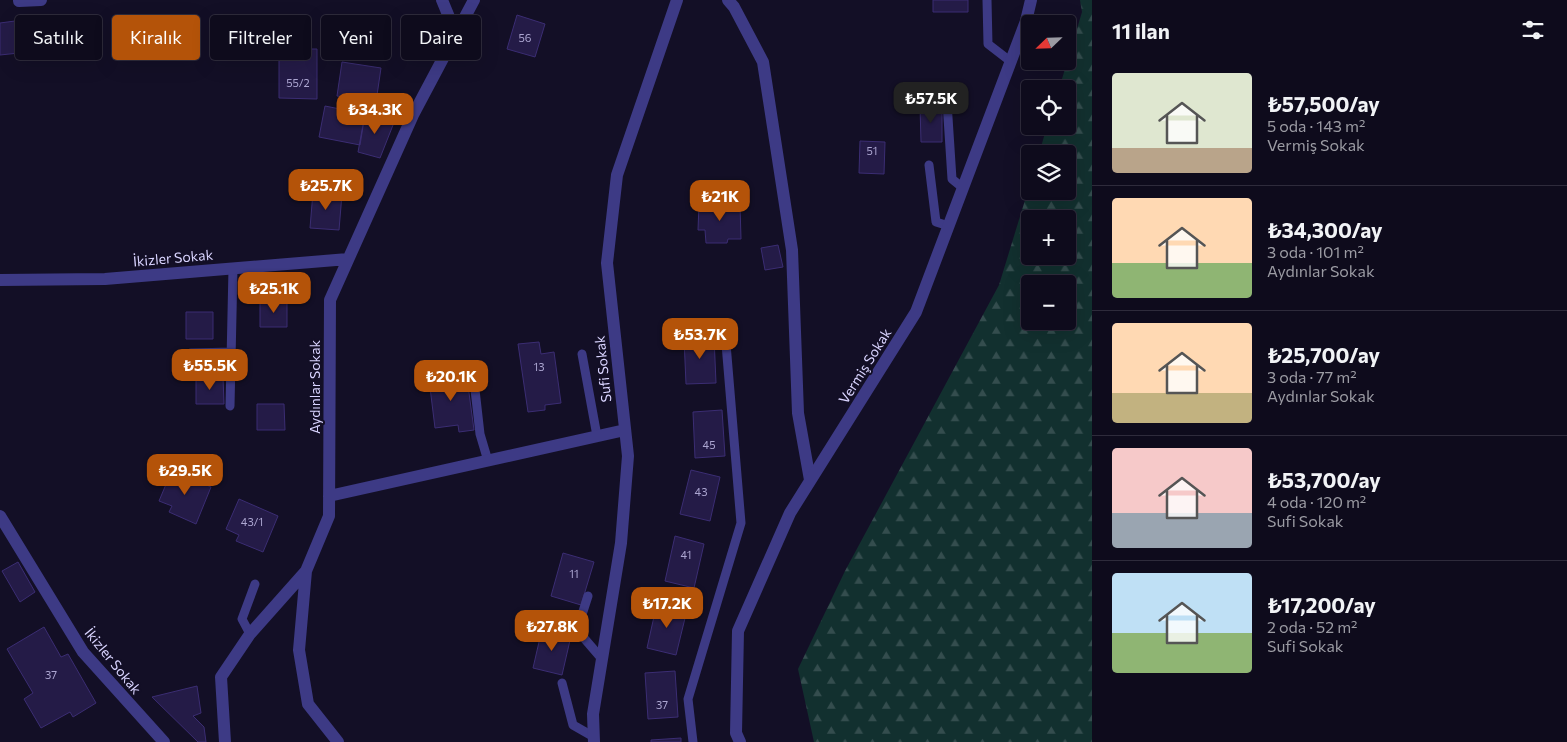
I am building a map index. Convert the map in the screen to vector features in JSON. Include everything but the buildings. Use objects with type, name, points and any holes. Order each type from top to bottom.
[{"type":"street","points":[[20,1],[41,0]]},
{"type":"street","points":[[442,0],[448,15]]},
{"type":"street","name":"Aydınlar Sokak","points":[[466,15],[474,0]]},
{"type":"street","name":"Sufi Sokak","points":[[594,740],[593,714],[622,543],[628,456],[607,263],[617,175],[676,0]]},
{"type":"street","points":[[728,0],[734,6],[763,62],[792,250],[798,413],[810,480]]},
{"type":"street","name":"Vermiş Sokak","points":[[740,742],[736,732],[738,631],[790,513],[916,312],[1026,21],[1031,0]]},
{"type":"street","name":"Aydınlar Sokak","points":[[225,742],[221,677],[250,634],[306,571],[329,516],[330,300],[413,115],[442,60]]},
{"type":"street","name":"İkizler Sokak","points":[[0,280],[105,279],[348,259]]},
{"type":"street","points":[[329,496],[625,430]]},
{"type":"street","name":"İkizler Sokak","points":[[0,516],[83,652],[164,742]]},
{"type":"street","points":[[306,571],[300,650],[308,704],[338,742]]},
{"type":"lane","points":[[987,0],[988,44],[1010,61]]},
{"type":"lane","points":[[947,102],[952,179],[963,188]]},
{"type":"lane","points":[[929,165],[936,222],[948,226]]},
{"type":"lane","points":[[230,406],[233,268]]},
{"type":"lane","points":[[693,742],[688,699],[741,523],[725,332]]},
{"type":"lane","points":[[191,353],[232,352]]},
{"type":"lane","points":[[582,354],[597,436]]},
{"type":"lane","points":[[473,372],[480,434],[488,461]]},
{"type":"lane","points":[[250,634],[242,619],[255,584]]},
{"type":"lane","points":[[588,596],[577,630],[602,659]]},
{"type":"lane","points":[[562,683],[573,725],[594,740]]},
{"type":"green space","points":[[1080,0],[1092,0],[1092,742],[814,742],[798,669],[845,571],[999,285],[1021,213],[1021,265],[1076,265],[1076,210],[1022,210],[1025,200],[1076,200],[1076,145],[1042,145],[1044,135],[1076,135],[1076,80],[1062,80],[1065,70],[1076,70],[1076,32],[1082,12]]}]
